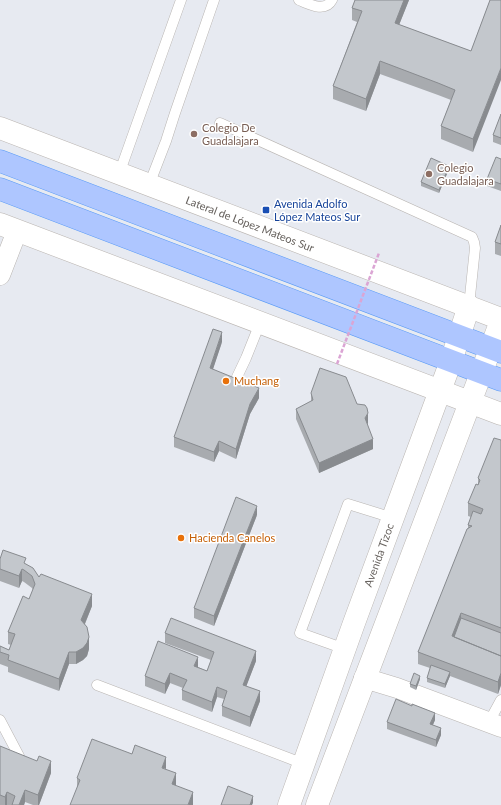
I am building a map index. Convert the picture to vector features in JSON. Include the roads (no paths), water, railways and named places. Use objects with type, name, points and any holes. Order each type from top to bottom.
[{"type":"main road","name":"Lateral de López Mateos Sur","points":[[0,128],[469,306],[501,320]]},
{"type":"main road","points":[[0,161],[496,350]]},
{"type":"main road","points":[[0,189],[491,376]]},
{"type":"main road","points":[[9,227],[501,414]]},
{"type":"main road","name":"Avenida Tizoc","points":[[289,805],[346,649],[354,623],[451,361],[469,306]]},
{"type":"main road","points":[[317,805],[470,402],[491,376],[501,320]]},
{"type":"main road","points":[[354,623],[383,633]]},
{"type":"street","points":[[0,275],[9,227]]},
{"type":"street","points":[[364,678],[398,688],[495,724]]},
{"type":"lane","points":[[119,174],[181,0]]},
{"type":"lane","points":[[149,185],[166,141],[214,0]]},
{"type":"lane","points":[[299,0],[320,7],[326,7],[332,0]]},
{"type":"lane","points":[[220,123],[472,237],[475,248],[469,306]]},
{"type":"lane","points":[[237,377],[260,323]]},
{"type":"lane","points":[[346,649],[300,633],[348,504],[393,518]]},
{"type":"lane","points":[[97,686],[304,764]]},
{"type":"lane","points":[[495,724],[501,700]]},
{"type":"lane","points":[[0,720],[19,756]]},
{"type":"place","name":"Colegio De Guadalajara","points":[[194,134]]},
{"type":"place","name":"Colegio Guadalajara","points":[[429,174]]},
{"type":"place","name":"Avenida Adolfo López Mateos Sur","points":[[266,210]]},
{"type":"place","name":"Muchang","points":[[226,381]]},
{"type":"place","name":"Hacienda Canelos","points":[[181,538]]}]
